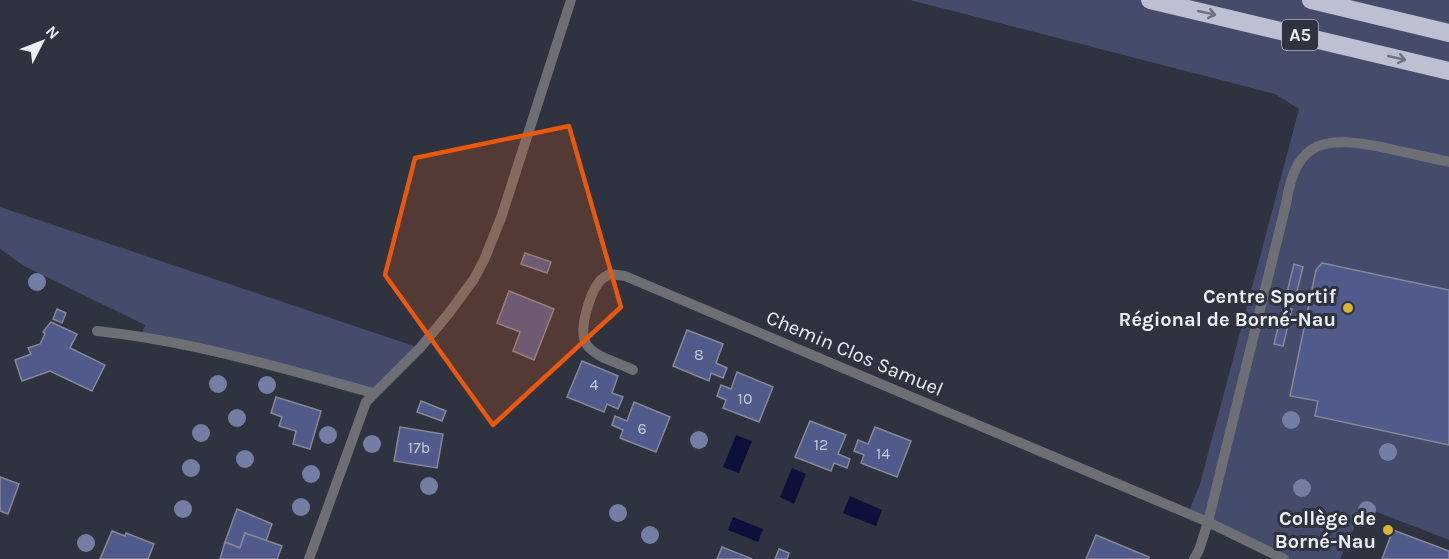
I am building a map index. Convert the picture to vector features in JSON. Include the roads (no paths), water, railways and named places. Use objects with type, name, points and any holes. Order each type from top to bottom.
[{"type":"highway","name":"A5","points":[[1150,0],[1449,71]]},
{"type":"highway","name":"A5","points":[[1311,0],[1449,33]]},
{"type":"lane","points":[[309,559],[366,402],[408,360],[449,313],[474,279],[484,260],[501,218],[571,0]]},
{"type":"lane","points":[[1194,559],[1208,522],[1286,204],[1289,181],[1297,167],[1315,148],[1328,142],[1339,141],[1358,142],[1449,162]]},
{"type":"lane","name":"Chemin Clos Samuel","points":[[633,370],[592,351],[585,342],[583,324],[595,289],[599,282],[610,274],[625,276],[1208,522],[1284,559]]},
{"type":"lane","points":[[97,331],[141,336],[207,350],[373,393]]},
{"type":"place","name":"Centre Sportif Régional de Borné-Nau","points":[[1348,308]]},
{"type":"place","name":"Collège de Borné-Nau","points":[[1388,530]]}]
